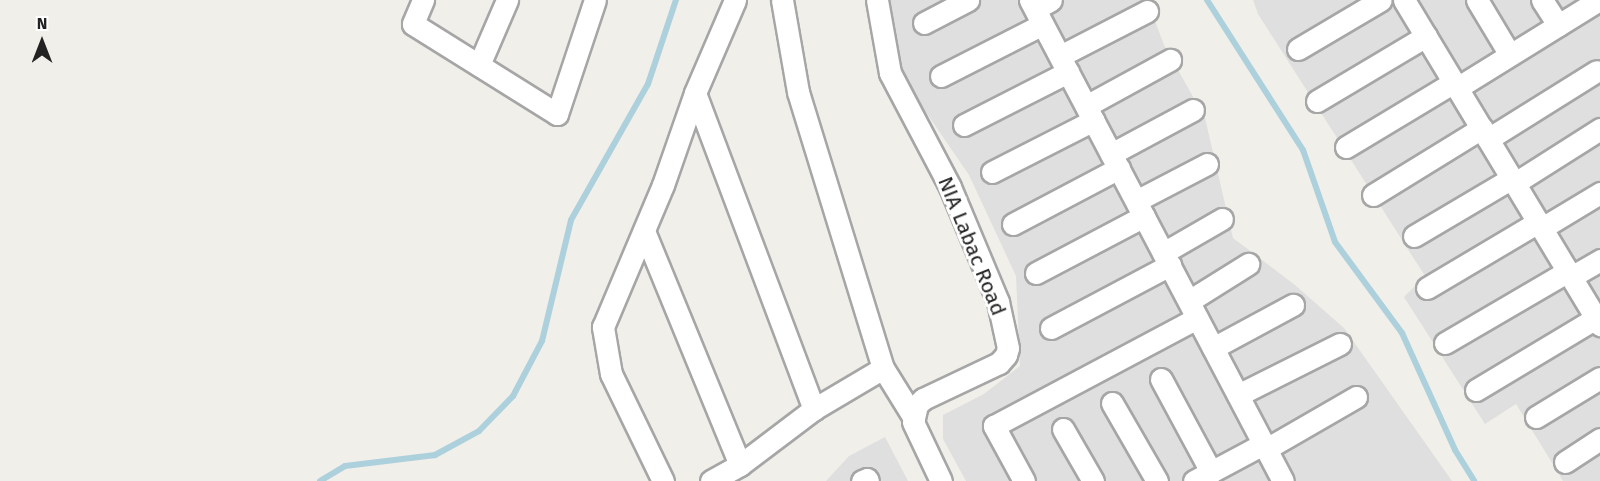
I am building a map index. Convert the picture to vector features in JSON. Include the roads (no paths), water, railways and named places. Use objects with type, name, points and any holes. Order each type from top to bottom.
[{"type":"street","points":[[423,0],[413,24],[557,114],[595,0]]},
{"type":"street","points":[[479,65],[507,0]]},
{"type":"street","points":[[663,481],[611,374],[603,327],[663,185],[695,93],[735,0]]},
{"type":"street","points":[[782,0],[798,92],[883,368],[914,418],[918,437],[941,481]]},
{"type":"street","name":"NIA Labac Road","points":[[877,0],[890,73],[950,187],[998,302],[1008,348],[1006,355],[999,363],[923,399],[917,405],[914,418]]},
{"type":"street","points":[[924,23],[968,0]]},
{"type":"street","points":[[1298,49],[1381,0]]},
{"type":"street","points":[[1404,0],[1599,323],[1476,390]]},
{"type":"street","points":[[1477,0],[1510,55]]},
{"type":"street","points":[[1542,0],[1558,25]]},
{"type":"street","points":[[1346,147],[1510,55],[1599,0]]},
{"type":"street","points":[[941,76],[1040,8],[1064,64],[1283,481]]},
{"type":"street","points":[[964,125],[1147,11]]},
{"type":"street","points":[[1317,101],[1426,36]]},
{"type":"street","points":[[992,172],[1090,113],[1170,60]]},
{"type":"street","points":[[1373,195],[1597,71]]},
{"type":"street","points":[[695,93],[814,409]]},
{"type":"street","points":[[1013,224],[1193,110]]},
{"type":"street","points":[[1414,236],[1600,129]]},
{"type":"street","points":[[1036,273],[1207,164]]},
{"type":"street","points":[[1427,288],[1600,193]]},
{"type":"street","points":[[1051,328],[1166,259],[1222,219]]},
{"type":"street","points":[[644,231],[740,465]]},
{"type":"street","points":[[1445,343],[1569,274],[1600,260]]},
{"type":"street","points":[[1024,481],[994,426],[1193,309],[1248,264]]},
{"type":"street","points":[[1213,348],[1293,305]]},
{"type":"street","points":[[1238,395],[1341,344]]},
{"type":"street","points":[[711,481],[740,465],[814,409],[883,368]]},
{"type":"street","points":[[1536,417],[1600,378]]},
{"type":"street","points":[[1161,379],[1203,477],[1356,397]]},
{"type":"street","points":[[1112,403],[1157,481]]},
{"type":"street","points":[[1063,429],[1093,481]]},
{"type":"street","points":[[1564,462],[1600,439]]},
{"type":"street","points":[[862,481],[867,478],[868,481]]},
{"type":"waterway","points":[[320,481],[345,466],[435,455],[479,431],[513,396],[542,341],[571,220],[648,84],[676,0]]},
{"type":"waterway","points":[[1207,0],[1303,150],[1335,242],[1402,333],[1455,450],[1474,481]]}]
